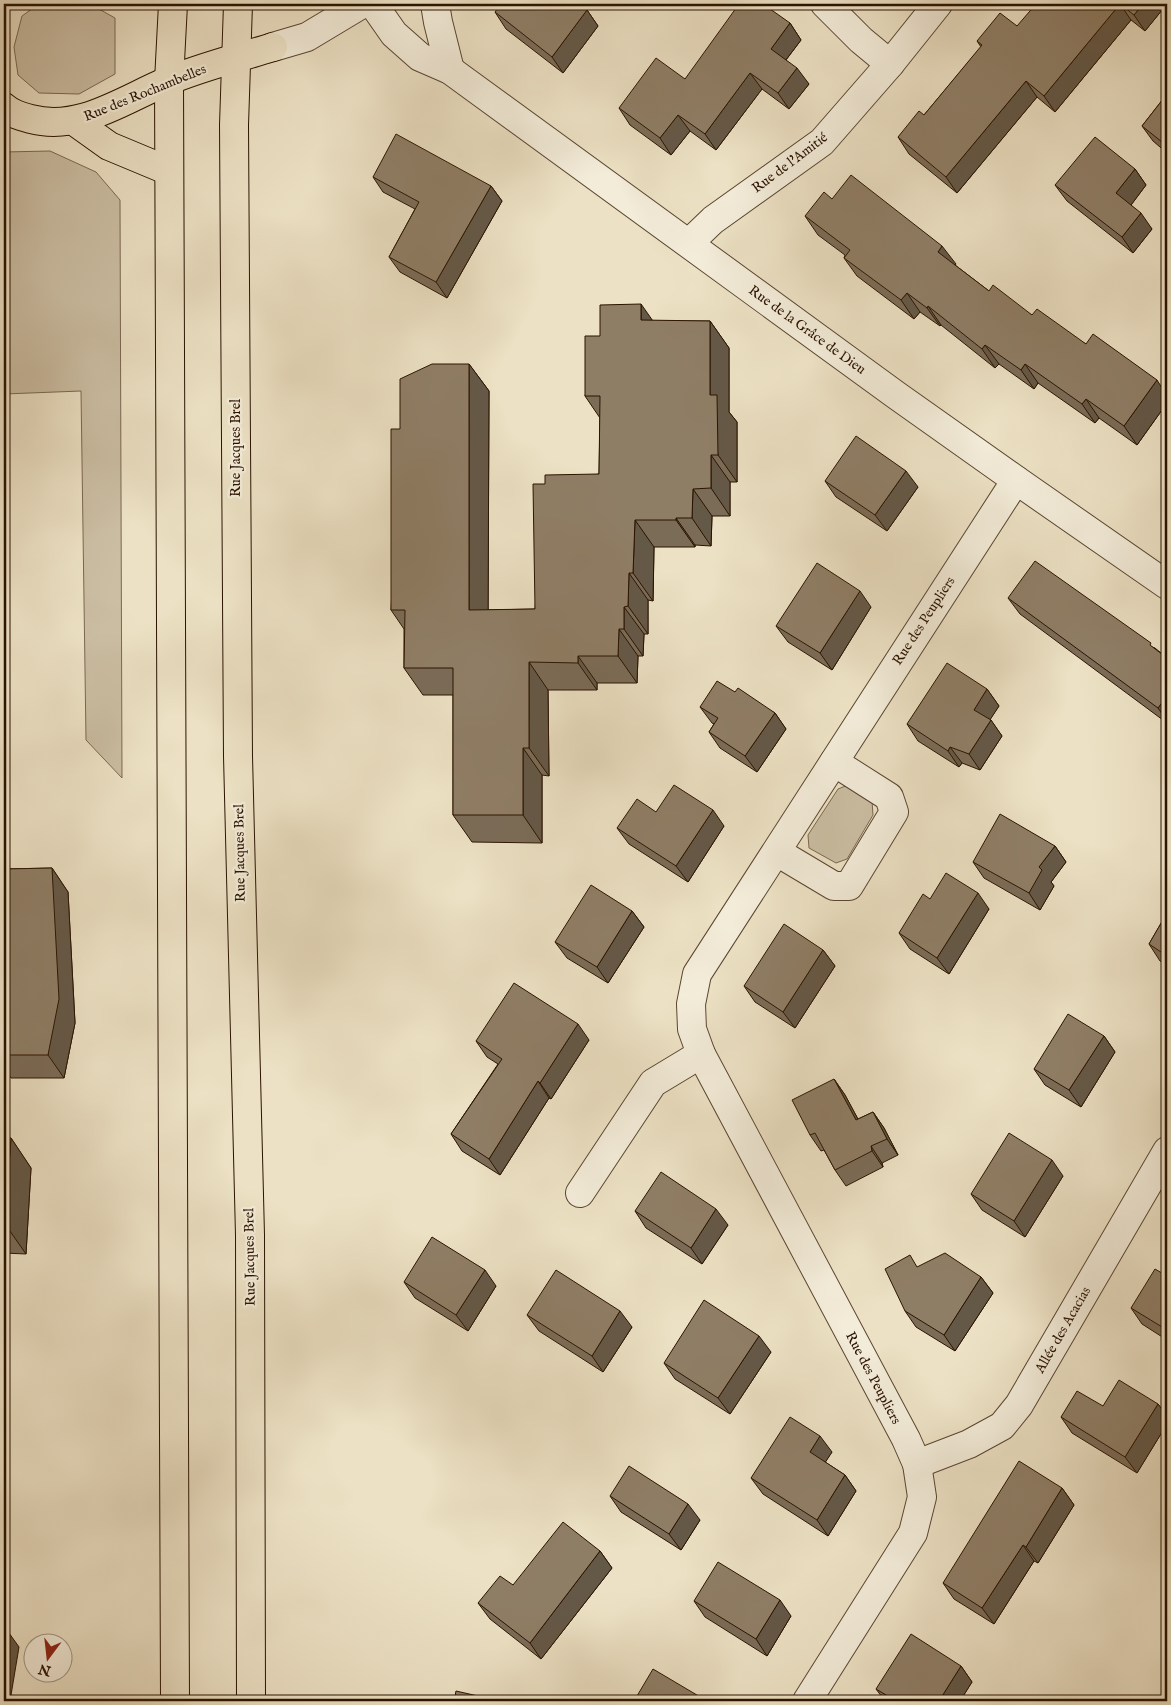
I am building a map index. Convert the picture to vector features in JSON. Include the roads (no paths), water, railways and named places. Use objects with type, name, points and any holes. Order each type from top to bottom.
[{"type":"main road","points":[[173,4],[169,81],[169,171],[175,1701]]},
{"type":"main road","points":[[232,8],[273,47]]},
{"type":"main road","name":"Rue Jacques Brel","points":[[232,8],[236,58],[234,135],[238,756],[250,1235],[251,1701]]},
{"type":"main road","name":"Rue des Rochambelles","points":[[4,107],[12,114],[41,122],[74,121],[105,110],[169,81],[273,47]]},
{"type":"main road","name":"Rue des Rochambelles","points":[[74,121],[110,146],[169,171]]},
{"type":"street","points":[[273,47],[307,37],[362,4]]},
{"type":"street","name":"Rue de la Grâce de Dieu","points":[[373,4],[394,34],[420,57],[450,70],[1016,480],[1167,585]]},
{"type":"street","points":[[435,4],[450,70]]},
{"type":"street","points":[[825,4],[861,40],[890,64]]},
{"type":"street","name":"Rue de l'Amitié","points":[[689,243],[713,220],[822,142],[890,64],[938,4]]},
{"type":"street","points":[[4,126],[41,122]]},
{"type":"street","name":"Rue des Peupliers","points":[[807,1701],[913,1533],[922,1497],[917,1464],[906,1439],[701,1054],[692,1029],[691,1004],[697,974],[1016,480]]},
{"type":"street","points":[[776,852],[834,886],[849,886],[894,812],[889,798],[834,762]]},
{"type":"street","points":[[580,1193],[653,1083],[701,1054]]},
{"type":"street","name":"Allée des Acacias","points":[[917,1464],[969,1444],[1002,1426],[1019,1405],[1167,1151]]}]
